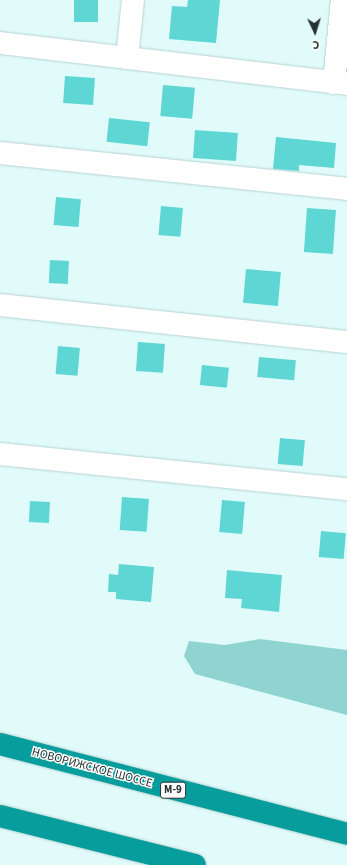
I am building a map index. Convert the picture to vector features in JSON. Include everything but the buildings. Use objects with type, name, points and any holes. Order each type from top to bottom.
[{"type":"highway","name":"НОВОРИЖСКОЕ ШОССЕ","points":[[0,744],[347,834]]},
{"type":"highway","points":[[0,816],[195,865]]},
{"type":"street","points":[[127,58],[132,0]]},
{"type":"street","points":[[0,43],[341,84],[342,0]]},
{"type":"street","points":[[0,153],[347,189]]},
{"type":"street","points":[[0,305],[347,342]]},
{"type":"street","points":[[0,454],[347,489]]},
{"type":"street","points":[[134,850],[156,865]]},
{"type":"shaded area","points":[[260,639],[347,650],[347,715],[195,674],[184,656],[189,641],[225,645]]}]
